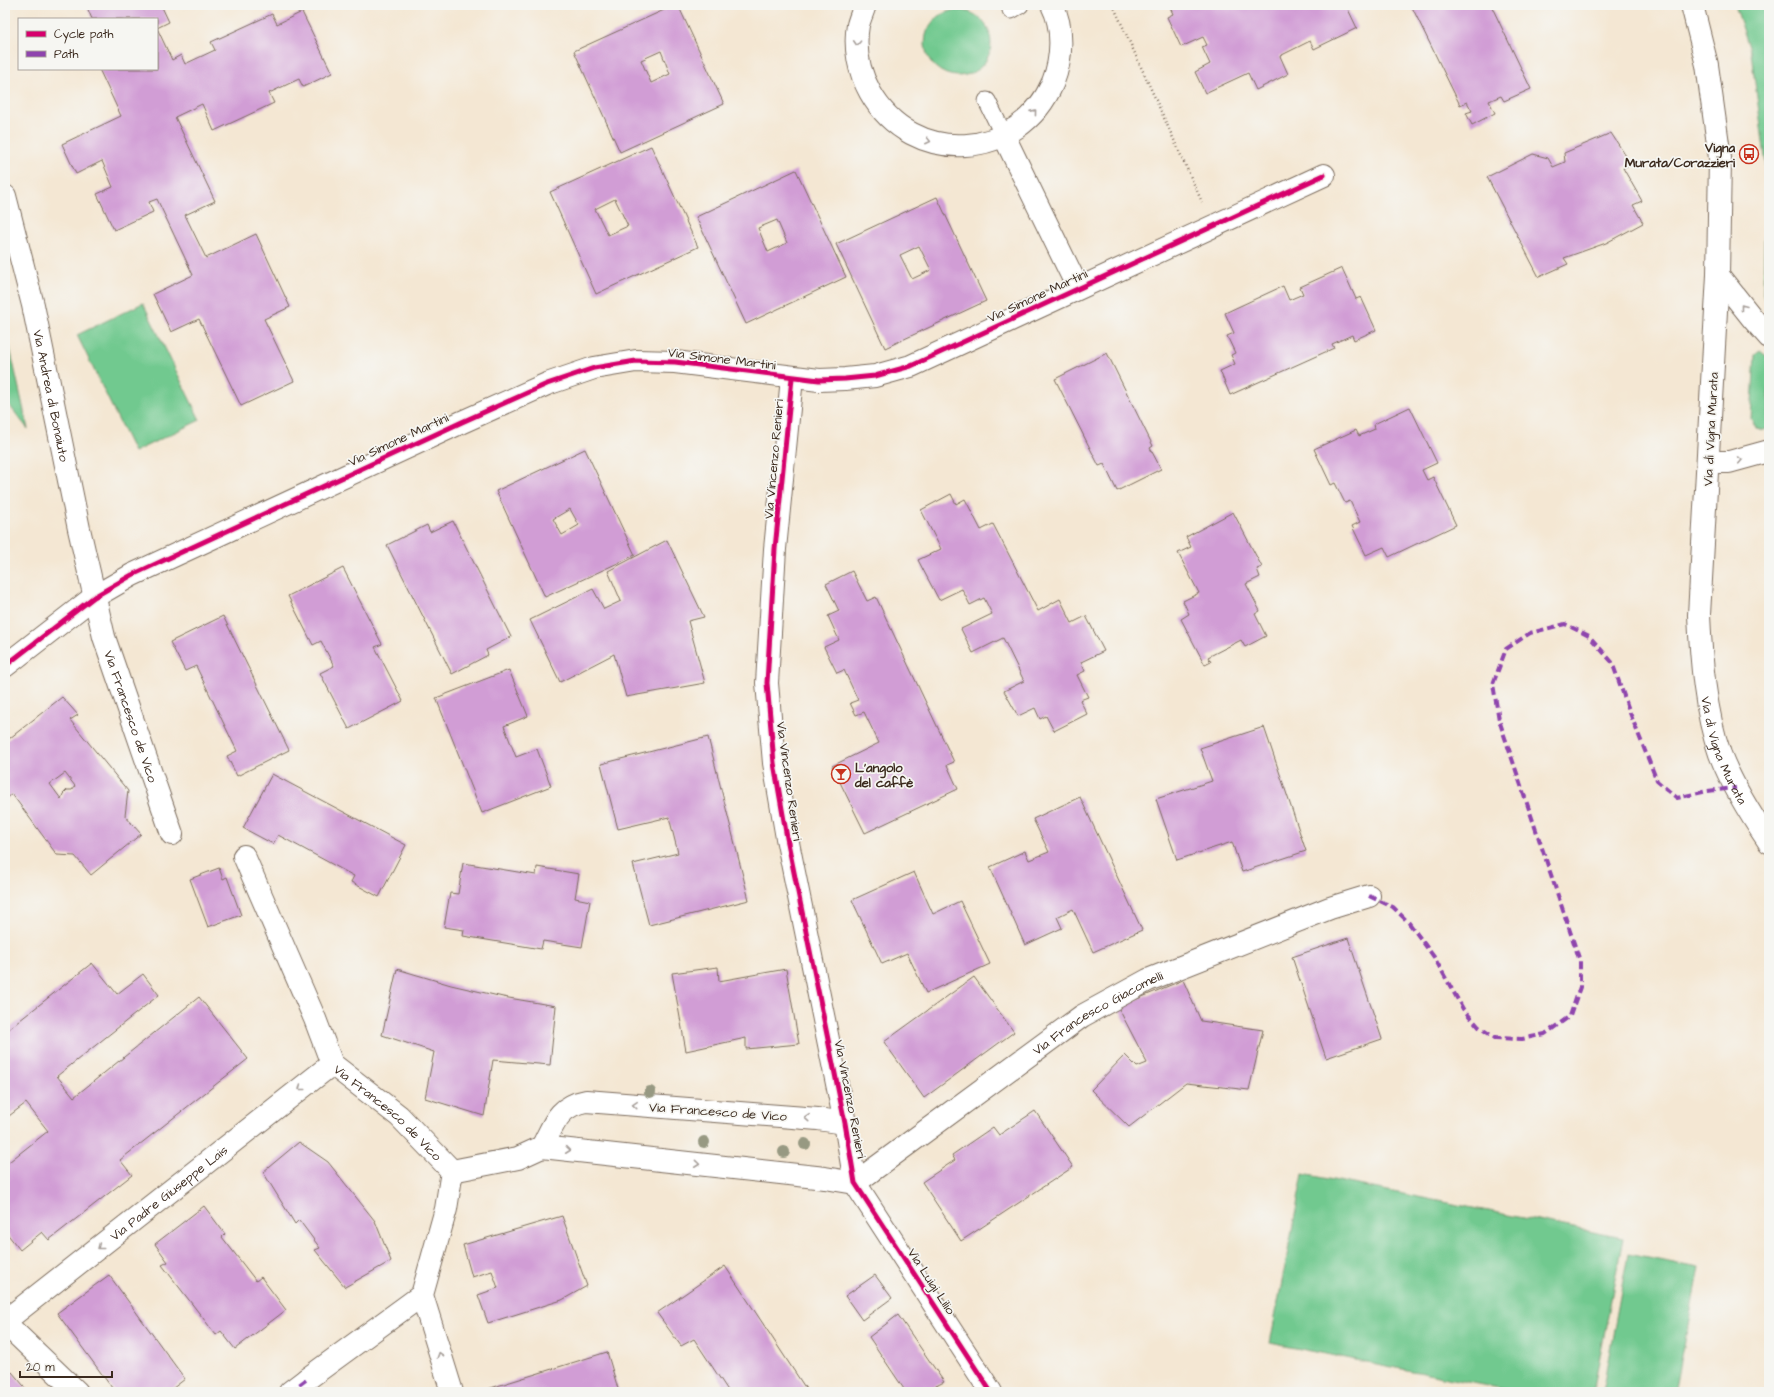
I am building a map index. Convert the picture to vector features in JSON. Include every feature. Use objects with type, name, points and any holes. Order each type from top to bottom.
[{"type":"street","points":[[865,5],[858,25],[857,53],[863,80],[877,105],[897,125],[922,139],[949,146],[977,145],[1004,136],[1028,119],[1047,97],[1058,69],[1061,40],[1052,5]]},
{"type":"street","name":"Via di Vigna Murata","points":[[1692,5],[1707,65],[1720,158],[1718,275],[1709,462],[1699,615],[1701,652],[1710,714],[1720,753],[1736,788],[1769,842]]},
{"type":"street","name":"Via Simone Martini","points":[[1004,136],[1078,288]]},
{"type":"street","name":"Via Simone Martini","points":[[5,666],[94,597],[132,575],[397,451],[547,384],[594,368],[636,361],[675,362],[792,378],[845,379],[875,376],[911,366],[1324,175]]},
{"type":"street","name":"Via Andrea di Bonaiuto","points":[[5,196],[33,305],[94,597]]},
{"type":"street","points":[[1718,275],[1752,319],[1769,337]]},
{"type":"street","name":"Via Vincenzo Renieri","points":[[792,378],[775,548],[767,683],[774,763],[786,838],[846,1123],[855,1183]]},
{"type":"street","points":[[1709,462],[1729,462],[1769,451]]},
{"type":"street","name":"Via Francesco de Vico","points":[[94,597],[104,637],[172,834]]},
{"type":"street","name":"Via Francesco de Vico","points":[[244,856],[316,1019],[332,1064],[399,1116],[452,1170],[518,1158],[542,1147],[560,1112],[575,1103],[586,1101],[818,1119],[846,1123]]},
{"type":"street","name":"Via Francesco Giacomelli","points":[[855,1183],[1082,1016],[1148,980],[1330,908],[1369,896]]},
{"type":"street","name":"Via Padre Giuseppe Lais","points":[[5,1322],[332,1064]]},
{"type":"street","points":[[542,1147],[824,1178],[855,1183]]},
{"type":"street","points":[[452,1170],[446,1209],[422,1295],[452,1392]]},
{"type":"street","name":"Via Luigi Lilio","points":[[855,1183],[991,1392]]},
{"type":"street","points":[[290,1392],[307,1378],[422,1295]]},
{"type":"street","points":[[5,1322],[77,1392]]},
{"type":"lane","name":"Via Simone Martini","points":[[987,101],[1004,136]]},
{"type":"path","points":[[1113,5],[1213,226]]},
{"type":"green space","points":[[1735,5],[1769,5],[1769,308],[1763,294],[1766,164],[1751,53]]},
{"type":"green space","points":[[958,10],[971,13],[981,20],[988,30],[991,43],[988,56],[981,66],[971,73],[958,76],[945,73],[935,66],[928,56],[925,43],[928,30],[935,20],[945,13]]},
{"type":"green space","points":[[143,303],[200,420],[134,452],[77,335]]},
{"type":"green space","points":[[5,326],[28,429],[5,400]]},
{"type":"green space","points":[[1760,351],[1769,358],[1769,428],[1764,430],[1757,428],[1751,419],[1755,355]]},
{"type":"green space","points":[[1303,1174],[1623,1238],[1593,1392],[1519,1392],[1270,1343]]},
{"type":"green space","points":[[1628,1254],[1699,1268],[1675,1392],[1602,1392]]},
{"type":"building","points":[[86,5],[161,5],[169,22],[158,28],[158,18],[92,18]]},
{"type":"building","points":[[675,5],[678,5],[724,104],[620,152],[574,51]],"holes":[[[661,51],[670,74],[651,83],[641,60]]]},
{"type":"building","points":[[1169,5],[1346,5],[1357,28],[1314,49],[1310,41],[1280,56],[1288,74],[1256,90],[1248,73],[1205,93],[1195,72],[1210,64],[1202,47],[1207,45],[1203,37],[1181,47],[1167,17],[1173,14]]},
{"type":"building","points":[[1411,5],[1491,5],[1531,89],[1504,101],[1501,96],[1489,101],[1495,113],[1472,125],[1466,113],[1472,111],[1467,102],[1460,105]]},
{"type":"building","points":[[302,12],[332,73],[303,87],[299,79],[269,93],[274,103],[214,131],[202,104],[175,117],[215,201],[185,215],[206,258],[256,234],[290,307],[264,319],[294,381],[241,406],[199,319],[171,332],[153,294],[193,275],[157,199],[149,202],[153,212],[114,230],[97,194],[113,187],[102,161],[76,174],[62,144],[121,116],[99,70],[158,70],[158,30],[172,60],[181,55],[185,64],[215,50],[211,42],[272,14],[277,24]]},
{"type":"building","points":[[1611,133],[1631,164],[1623,168],[1642,201],[1633,205],[1643,223],[1606,243],[1564,258],[1568,264],[1539,277],[1487,177],[1533,154],[1548,158],[1553,167],[1565,162],[1564,153]]},
{"type":"building","points":[[651,146],[698,247],[596,294],[550,192]],"holes":[[[615,199],[628,226],[608,235],[595,209]]]},
{"type":"building","points":[[796,170],[846,277],[746,324],[696,217]],"holes":[[[777,220],[787,243],[768,252],[758,228]]]},
{"type":"building","points":[[937,197],[986,301],[885,348],[836,244]],"holes":[[[919,246],[931,270],[912,279],[900,255]]]},
{"type":"building","points":[[1342,268],[1356,299],[1361,297],[1376,330],[1354,340],[1352,335],[1332,344],[1334,348],[1230,395],[1220,371],[1235,364],[1231,355],[1235,353],[1227,336],[1234,333],[1225,313],[1283,286],[1289,300],[1303,294],[1300,287]]},
{"type":"building","points":[[1107,353],[1153,446],[1150,448],[1161,469],[1117,491],[1104,464],[1099,466],[1055,379]]},
{"type":"building","points":[[1410,407],[1437,463],[1422,470],[1427,480],[1433,477],[1456,525],[1389,557],[1384,547],[1366,555],[1352,526],[1360,522],[1350,501],[1345,503],[1335,483],[1331,485],[1314,449],[1356,430],[1359,436],[1375,429],[1374,424]]},
{"type":"building","points":[[585,449],[635,555],[545,597],[496,491]],"holes":[[[570,509],[579,525],[562,535],[553,519]]]},
{"type":"building","points":[[951,494],[956,504],[965,499],[981,530],[993,524],[1038,611],[1060,599],[1072,623],[1086,616],[1104,651],[1081,662],[1085,671],[1077,675],[1088,697],[1080,700],[1087,714],[1054,731],[1046,716],[1040,719],[1035,708],[1018,716],[1004,691],[1024,681],[1003,638],[973,653],[961,629],[992,614],[984,598],[970,605],[962,589],[939,600],[918,560],[941,549],[921,510]]},
{"type":"building","points":[[1233,512],[1262,567],[1257,569],[1260,577],[1246,584],[1260,611],[1255,614],[1266,636],[1245,647],[1241,640],[1208,657],[1211,662],[1205,665],[1181,619],[1189,614],[1183,601],[1199,593],[1178,553],[1191,547],[1186,537]]},
{"type":"building","points":[[453,521],[511,637],[486,650],[488,655],[452,674],[387,545],[427,525],[430,532]]},
{"type":"building","points":[[667,540],[704,617],[688,621],[705,683],[626,697],[614,654],[560,682],[530,620],[593,589],[604,609],[621,601],[608,571]]},
{"type":"building","points":[[343,568],[382,644],[375,647],[403,701],[349,729],[320,673],[334,666],[321,641],[313,645],[288,596]]},
{"type":"building","points":[[852,571],[867,601],[876,597],[954,762],[947,765],[958,789],[865,833],[832,766],[879,743],[864,712],[856,715],[850,703],[858,700],[844,670],[837,673],[824,647],[839,640],[828,616],[839,611],[826,584]]},
{"type":"building","points":[[223,616],[289,750],[237,776],[227,756],[237,751],[196,666],[185,671],[170,642]]},
{"type":"building","points":[[509,670],[528,716],[504,726],[516,757],[537,749],[551,786],[482,813],[436,698]]},
{"type":"building","points":[[62,697],[78,715],[70,720],[128,791],[125,816],[141,834],[91,875],[75,856],[57,855],[12,794],[5,800],[5,742]],"holes":[[[65,773],[75,786],[72,790],[67,790],[61,799],[50,784]]]},
{"type":"building","points":[[1264,727],[1306,851],[1242,872],[1232,842],[1177,860],[1156,799],[1212,781],[1200,748]]},
{"type":"building","points":[[708,737],[749,900],[649,925],[633,864],[678,853],[669,817],[618,829],[601,764]]},
{"type":"building","points":[[272,774],[406,845],[379,897],[351,882],[354,876],[278,835],[273,844],[243,828]]},
{"type":"building","points":[[1080,797],[1142,930],[1093,952],[1073,909],[1057,917],[1062,928],[1025,945],[990,867],[1025,851],[1029,860],[1049,852],[1033,819]]},
{"type":"building","points":[[463,863],[536,875],[537,867],[579,874],[575,898],[590,901],[582,947],[543,941],[541,949],[463,936],[464,930],[444,927],[450,893],[458,894]]},
{"type":"building","points":[[219,868],[223,879],[227,877],[241,915],[208,927],[190,879]]},
{"type":"building","points":[[914,872],[933,914],[960,901],[990,964],[926,993],[907,953],[882,964],[852,900]]},
{"type":"building","points":[[1348,938],[1382,1039],[1326,1058],[1292,957]]},
{"type":"building","points":[[92,963],[117,994],[143,974],[159,995],[57,1076],[74,1097],[199,997],[248,1059],[120,1160],[132,1175],[49,1240],[42,1232],[20,1250],[5,1231],[5,1165],[48,1131],[26,1103],[5,1119],[5,1032]]},
{"type":"building","points":[[718,967],[719,981],[786,969],[799,1044],[746,1049],[746,1038],[686,1051],[672,973]]},
{"type":"building","points":[[397,969],[451,985],[503,997],[556,1006],[550,1065],[493,1060],[484,1116],[425,1098],[434,1052],[382,1035]]},
{"type":"building","points":[[974,977],[1014,1032],[924,1098],[884,1042]]},
{"type":"building","points":[[1183,980],[1201,1021],[1263,1030],[1249,1090],[1186,1083],[1129,1127],[1091,1090],[1125,1055],[1137,1067],[1147,1063],[1118,1007]]},
{"type":"building","points":[[1035,1111],[1073,1167],[961,1241],[922,1182],[955,1160],[952,1155],[993,1127],[999,1135]]},
{"type":"building","points":[[299,1142],[328,1162],[375,1221],[391,1261],[345,1287],[315,1250],[320,1248],[299,1220],[295,1224],[263,1172]]},
{"type":"building","points":[[204,1206],[225,1234],[222,1237],[256,1281],[261,1277],[286,1310],[235,1349],[221,1331],[216,1335],[162,1265],[168,1262],[155,1244]]},
{"type":"building","points":[[562,1216],[587,1286],[562,1300],[488,1323],[478,1295],[498,1288],[492,1271],[472,1277],[463,1245]]},
{"type":"building","points":[[725,1266],[808,1392],[729,1392],[694,1339],[681,1346],[657,1313]]},
{"type":"building","points":[[109,1275],[185,1379],[168,1392],[115,1392],[57,1313]]},
{"type":"building","points":[[875,1275],[892,1298],[862,1320],[845,1296]]},
{"type":"building","points":[[898,1315],[944,1382],[924,1392],[906,1392],[869,1337]]},
{"type":"building","points":[[607,1352],[619,1392],[481,1392],[481,1391]]},
{"type":"building","points":[[12,1372],[29,1392],[5,1392],[5,1378]]},
{"type":"marked path","points":[[1369,896],[1393,907],[1409,923],[1434,957],[1463,1009],[1479,1027],[1495,1038],[1522,1039],[1545,1034],[1570,1016],[1580,987],[1580,961],[1499,720],[1493,684],[1506,649],[1530,633],[1565,624],[1589,636],[1612,662],[1630,713],[1657,781],[1677,798],[1707,791],[1736,788]]},
{"type":"marked path","points":[[290,1392],[307,1379]]},
{"type":"cycle path","points":[[5,666],[94,597],[132,575],[547,384],[594,368],[636,361],[675,362],[819,380],[875,376],[911,366],[1324,175]]},
{"type":"cycle path","points":[[792,378],[775,549],[767,683],[774,763],[787,838],[845,1123],[855,1183],[991,1392]]},
{"type":"place","name":"Vigna Murata/Corazzieri","points":[[1749,154]]},
{"type":"place","name":"L'angolo del caffè","points":[[841,774]]}]
